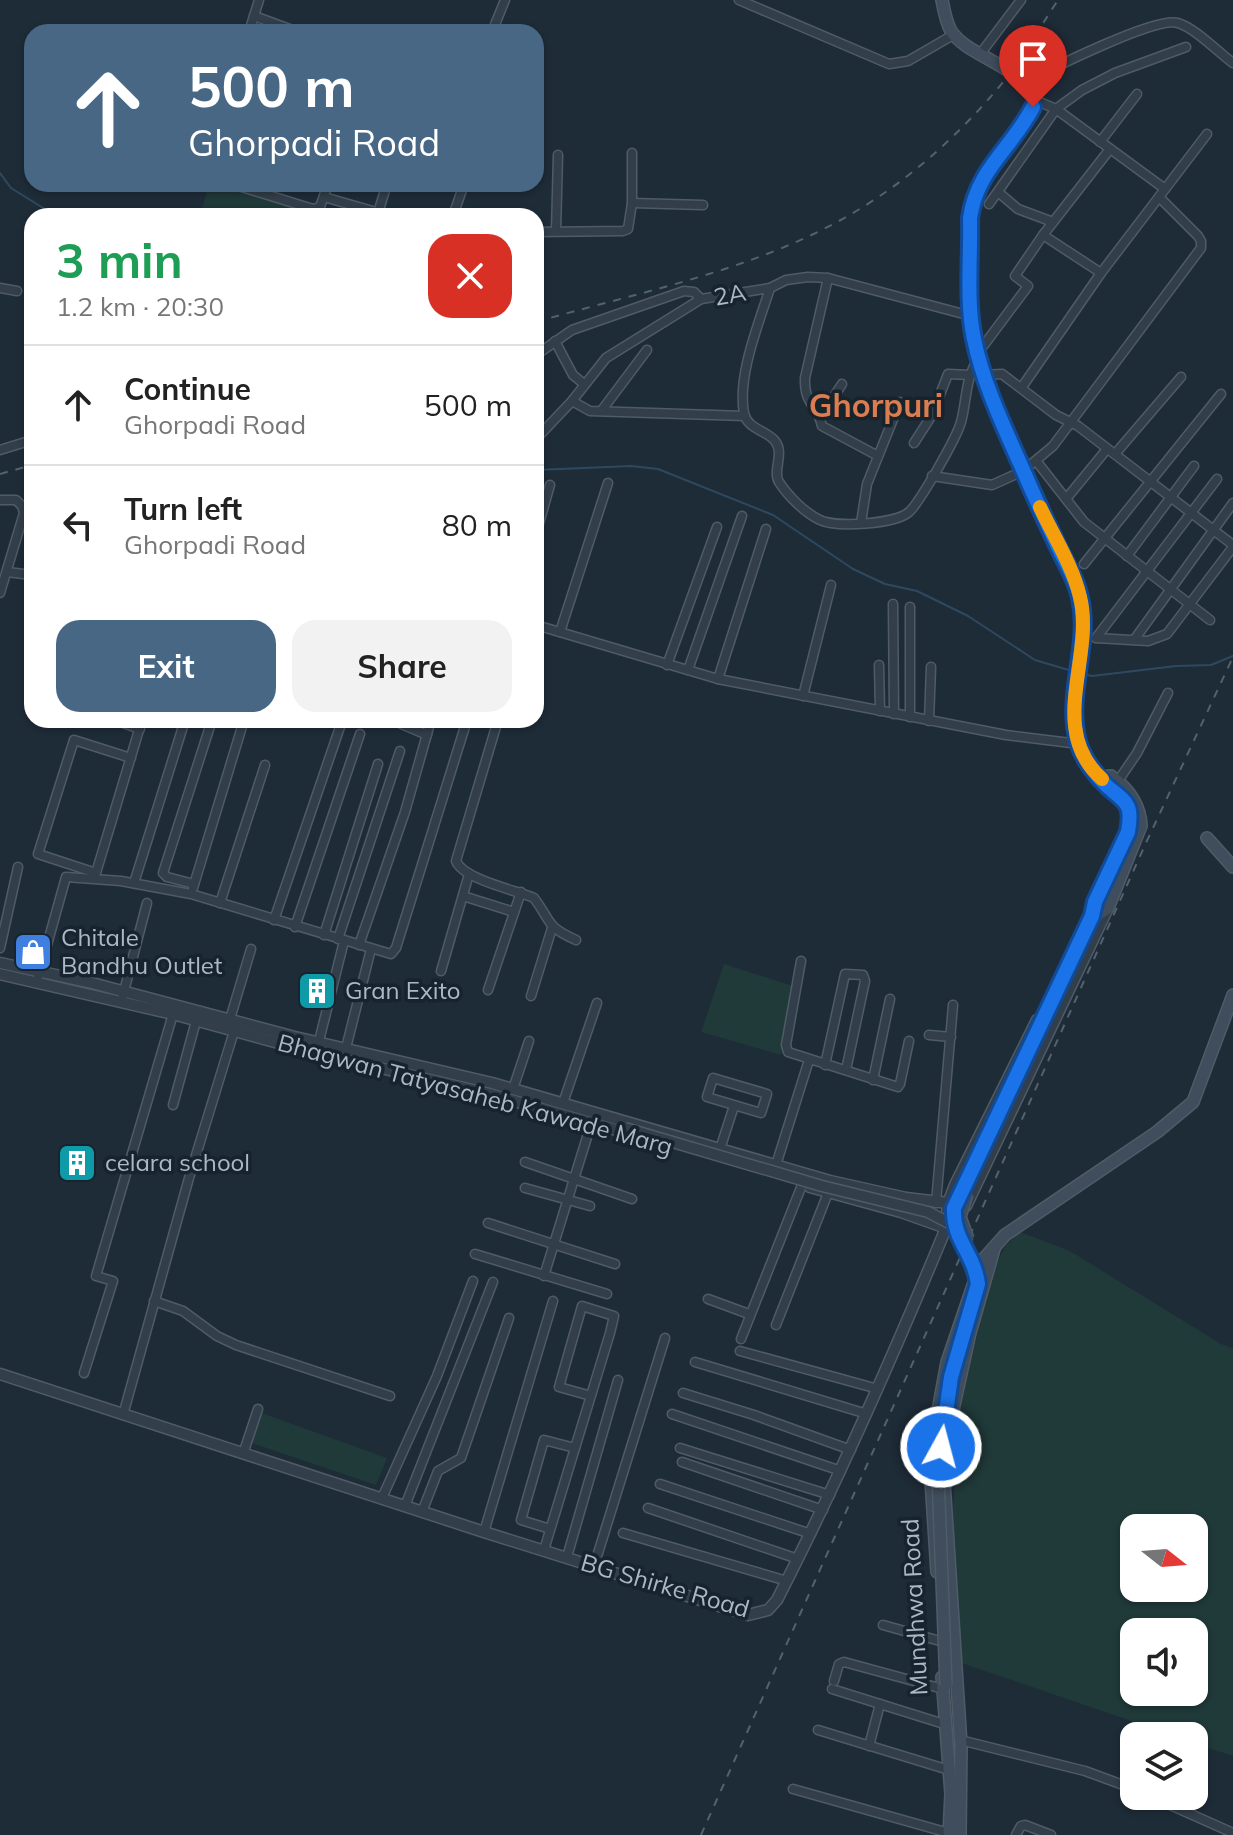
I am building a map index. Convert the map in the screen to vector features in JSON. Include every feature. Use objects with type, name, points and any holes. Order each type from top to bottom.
[{"type":"main road","points":[[942,0],[953,35],[1024,84],[1035,100],[1030,113],[984,176],[972,203],[971,316],[984,375],[1023,471],[1080,596],[1084,629],[1074,695],[1075,729],[1079,744],[1089,764],[1106,785],[1123,798],[1141,826],[1137,840],[956,1201],[948,1223],[976,1270],[978,1284],[951,1377],[938,1475],[947,1686],[955,1719],[959,1723]]},
{"type":"main road","points":[[953,1834],[945,1729],[948,1726],[942,1501],[945,1445],[955,1383],[983,1279],[960,1217],[963,1202],[978,1169],[1099,913],[1095,902],[1135,814],[1133,796],[1111,776],[1102,777]]},
{"type":"main road","points":[[1207,838],[1233,867]]},
{"type":"main road","name":"Mundhwa Road","points":[[947,1686],[940,1641],[931,1481],[936,1422],[947,1362],[981,1262],[995,1245],[1030,1217],[1157,1132],[1193,1102],[1233,995]]},
{"type":"main road","name":"Mundhwa Road","points":[[953,1834],[960,1740],[944,1481],[951,1419],[970,1333],[995,1245]]},
{"type":"street","points":[[252,24],[259,0]]},
{"type":"street","points":[[495,24],[505,0]]},
{"type":"street","points":[[739,0],[889,64],[908,61],[953,35]]},
{"type":"street","points":[[981,53],[1021,0]]},
{"type":"street","points":[[254,16],[276,24]]},
{"type":"street","points":[[1024,84],[1158,23],[1180,23],[1233,63]]},
{"type":"street","points":[[989,204],[1056,109],[1082,90],[1115,73],[1186,47]]},
{"type":"street","points":[[1100,142],[1137,94]]},
{"type":"street","points":[[932,476],[992,485],[1037,462],[1053,446],[1201,248],[1198,236],[1162,193],[1056,109],[1035,100]]},
{"type":"street","points":[[1022,387],[1101,273],[1207,134]]},
{"type":"street","points":[[770,288],[746,373],[743,397],[745,416],[750,424],[775,441],[779,457],[777,479],[807,512],[821,520],[861,523],[897,519],[914,507],[954,441],[978,355],[1028,286],[1015,276],[1110,149]]},
{"type":"street","points":[[544,232],[623,231],[630,224],[632,153]]},
{"type":"street","points":[[556,231],[558,155]]},
{"type":"street","points":[[258,192],[310,208]]},
{"type":"street","points":[[316,208],[320,207],[326,192]]},
{"type":"street","points":[[998,192],[1018,209],[1053,222]]},
{"type":"street","points":[[324,197],[359,208]]},
{"type":"street","points":[[632,203],[703,205]]},
{"type":"street","points":[[1043,235],[1101,273]]},
{"type":"street","points":[[828,278],[805,378],[805,392],[825,430],[878,456]]},
{"type":"street","name":"2A","points":[[544,430],[606,358],[701,299],[770,288],[786,280],[828,278],[971,316]]},
{"type":"street","points":[[0,288],[17,291]]},
{"type":"street","points":[[544,349],[572,330],[684,291],[694,292],[701,299]]},
{"type":"street","points":[[555,341],[573,375],[584,384]]},
{"type":"street","points":[[602,410],[647,350]]},
{"type":"street","points":[[914,443],[932,415],[948,374],[970,375]]},
{"type":"street","points":[[984,375],[1002,374],[1022,387],[1056,415],[1071,422],[1150,483],[1170,498],[1191,513],[1214,530],[1233,546],[1167,634],[1148,641],[1096,638],[1191,513],[1217,479]]},
{"type":"street","points":[[1066,499],[1181,377]]},
{"type":"street","points":[[820,418],[832,404],[842,384]]},
{"type":"street","points":[[1084,564],[1221,394]]},
{"type":"street","points":[[572,401],[585,409],[745,416]]},
{"type":"street","points":[[861,523],[867,484],[900,402]]},
{"type":"street","points":[[0,450],[24,442]]},
{"type":"street","points":[[1037,462],[1084,522],[1210,620]]},
{"type":"street","points":[[1127,556],[1194,466]]},
{"type":"street","points":[[560,632],[608,483]]},
{"type":"street","points":[[544,506],[550,485]]},
{"type":"street","points":[[0,500],[16,500],[24,513],[0,593]]},
{"type":"street","points":[[1134,640],[1233,503]]},
{"type":"street","points":[[688,670],[742,516]]},
{"type":"street","points":[[667,665],[717,527]]},
{"type":"street","points":[[718,679],[766,529]]},
{"type":"street","points":[[7,572],[24,574]]},
{"type":"street","points":[[803,696],[831,585]]},
{"type":"street","points":[[893,604],[894,714]]},
{"type":"street","points":[[910,607],[910,717]]},
{"type":"street","points":[[544,627],[718,679],[929,721],[1079,744]]},
{"type":"street","points":[[879,665],[880,711]]},
{"type":"street","points":[[929,721],[931,667]]},
{"type":"street","points":[[1118,781],[1137,753],[1168,693]]},
{"type":"street","points":[[131,758],[74,740],[38,854],[96,873],[140,728]]},
{"type":"street","points":[[96,879],[141,728]]},
{"type":"street","points":[[134,883],[182,728]]},
{"type":"street","points":[[194,884],[167,877],[163,873],[209,728]]},
{"type":"street","points":[[191,894],[242,728]]},
{"type":"street","points":[[274,920],[340,728]]},
{"type":"street","points":[[411,728],[427,735]]},
{"type":"street","points":[[359,945],[405,812],[429,728]]},
{"type":"street","points":[[66,877],[134,883],[191,894],[391,954],[396,948],[465,728]]},
{"type":"street","points":[[496,728],[456,855],[458,867],[534,898],[552,928],[576,940]]},
{"type":"street","points":[[295,927],[360,734]]},
{"type":"street","points":[[317,1047],[341,940],[400,751]]},
{"type":"street","points":[[324,935],[378,764]]},
{"type":"street","points":[[220,903],[265,765]]},
{"type":"street","points":[[38,977],[70,864]]},
{"type":"street","points":[[0,948],[18,867]]},
{"type":"street","points":[[441,971],[469,874]]},
{"type":"street","points":[[488,990],[521,892]]},
{"type":"street","points":[[463,896],[514,912]]},
{"type":"street","name":"BG Shirke Road","points":[[0,1374],[748,1615],[768,1610],[787,1581],[851,1450],[948,1223],[948,1203],[1095,902]]},
{"type":"street","points":[[122,996],[147,903]]},
{"type":"street","points":[[544,1276],[572,1179],[596,1120],[822,1186],[928,1212],[948,1223],[964,1209],[971,1197],[1099,913]]},
{"type":"street","points":[[531,996],[552,928]]},
{"type":"street","points":[[123,1415],[234,1023],[251,949]]},
{"type":"street","points":[[346,1048],[371,949]]},
{"type":"street","points":[[801,961],[786,1045],[788,1052],[899,1086],[909,1041]]},
{"type":"street","name":"Bhagwan Tatyasaheb Kawade Marg","points":[[0,963],[38,977],[234,1023],[317,1047],[513,1089],[563,1103],[596,1120],[720,1149],[845,1185],[948,1203]]},
{"type":"street","name":"Bhagwan Tatyasaheb Kawade Marg","points":[[0,974],[38,977]]},
{"type":"street","points":[[825,1065],[845,974],[863,975],[865,981],[846,1070]]},
{"type":"street","name":"Bhagwan Tatyasaheb Kawade Marg","points":[[122,996],[196,1021],[234,1023]]},
{"type":"street","points":[[873,1080],[890,999]]},
{"type":"street","points":[[563,1103],[597,1003]]},
{"type":"street","points":[[936,1203],[953,1005]]},
{"type":"street","points":[[84,1373],[113,1281],[96,1276],[173,1014]]},
{"type":"street","points":[[173,1105],[196,1021]]},
{"type":"street","points":[[929,1035],[951,1037]]},
{"type":"street","points":[[513,1089],[529,1041]]},
{"type":"street","name":"Bhagwan Tatyasaheb Kawade Marg","points":[[317,1047],[346,1048],[596,1120],[828,1193],[948,1223]]},
{"type":"street","points":[[776,1165],[809,1060]]},
{"type":"street","points":[[713,1078],[767,1094],[761,1113],[734,1106],[707,1097],[713,1078]]},
{"type":"street","points":[[720,1149],[734,1106]]},
{"type":"street","points":[[525,1162],[632,1199]]},
{"type":"street","points":[[741,1339],[802,1185]]},
{"type":"street","points":[[525,1188],[590,1206]]},
{"type":"street","points":[[776,1325],[828,1193]]},
{"type":"street","points":[[488,1223],[615,1264]]},
{"type":"street","points":[[475,1254],[607,1294]]},
{"type":"street","points":[[382,1498],[437,1376],[473,1281]]},
{"type":"street","points":[[405,1506],[493,1282]]},
{"type":"street","points":[[708,1299],[749,1314]]},
{"type":"street","points":[[154,1301],[183,1311],[217,1336],[236,1345],[390,1396]]},
{"type":"street","points":[[484,1532],[553,1301]]},
{"type":"street","points":[[544,1550],[591,1396],[614,1316],[582,1306],[559,1387],[591,1396]]},
{"type":"street","points":[[422,1512],[438,1471],[461,1458],[509,1318]]},
{"type":"street","points":[[594,1566],[665,1338]]},
{"type":"street","points":[[740,1351],[878,1389]]},
{"type":"street","points":[[695,1362],[867,1414]]},
{"type":"street","points":[[567,1557],[618,1380]]},
{"type":"street","points":[[683,1393],[851,1450]]},
{"type":"street","points":[[243,1454],[258,1409]]},
{"type":"street","points":[[672,1414],[841,1471]]},
{"type":"street","points":[[550,1529],[521,1520],[544,1440],[575,1448]]},
{"type":"street","points":[[680,1448],[830,1495]]},
{"type":"street","points":[[682,1462],[823,1510]]},
{"type":"street","points":[[660,1484],[811,1534]]},
{"type":"street","points":[[648,1508],[798,1559]]},
{"type":"street","points":[[623,1533],[787,1581]]},
{"type":"street","points":[[883,1625],[940,1641]]},
{"type":"street","points":[[945,1729],[833,1685],[839,1664],[844,1662],[947,1686]]},
{"type":"street","points":[[869,1746],[880,1704]]},
{"type":"street","points":[[818,1730],[949,1770]]},
{"type":"street","points":[[960,1740],[1085,1771],[1120,1784]]},
{"type":"street","points":[[793,1789],[953,1834]]},
{"type":"street","points":[[1181,1810],[1233,1833]]},
{"type":"street","points":[[1016,1835],[1025,1825],[1051,1835]]},
{"type":"green space","points":[[207,192],[241,192],[292,208],[202,208]]},
{"type":"green space","points":[[724,964],[793,986],[781,1055],[701,1032]]},
{"type":"green space","points":[[1020,1232],[1070,1251],[1221,1344],[1233,1348],[1233,1756],[1208,1748],[1208,1722],[1134,1722],[956,1661],[953,1507],[960,1403],[993,1271],[1006,1245]]},
{"type":"green space","points":[[256,1411],[387,1458],[376,1485],[246,1441]]},
{"type":"waterway","points":[[0,173],[11,188],[43,208]]},
{"type":"waterway","points":[[544,470],[631,466],[658,469],[773,515],[853,569],[885,584],[917,591],[968,616],[1035,660],[1072,671]]},
{"type":"waterway","points":[[1082,674],[1092,676],[1211,665],[1233,656]]},
{"type":"railway","points":[[544,320],[651,291],[765,255],[861,208],[927,160],[986,102],[1025,52],[1058,0]]},
{"type":"railway","points":[[0,474],[24,467]]},
{"type":"railway","points":[[701,1835],[1145,845],[1233,657]]},
{"type":"slow traffic","points":[[1040,507],[1080,596],[1084,629],[1074,695],[1075,729],[1082,754],[1102,779]]},
{"type":"place","name":"Chitale Bandhu Outlet","points":[[33,952]]},
{"type":"place","name":"Gran Exito","points":[[317,991]]},
{"type":"place","name":"celara school","points":[[77,1163]]},
{"type":"district","name":"Ghorpuri","points":[[876,406]]},
{"type":"route","points":[[941,1447],[947,1394],[978,1284],[976,1270],[953,1225],[956,1201],[1092,916],[1095,902],[1120,852],[1130,821],[1128,804],[1106,785],[1082,754],[1075,729],[1074,695],[1084,629],[1080,596],[1023,471],[984,375],[971,316],[972,203],[984,176],[1033,107]]}]
